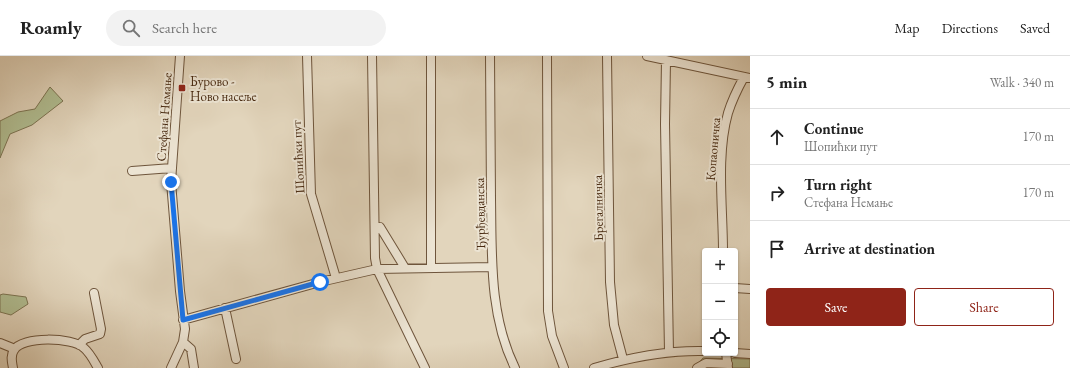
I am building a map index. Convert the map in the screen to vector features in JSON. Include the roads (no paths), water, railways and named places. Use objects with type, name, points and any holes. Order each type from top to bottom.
[{"type":"street","name":"Стефана Немање","points":[[171,368],[183,342],[185,329],[171,182],[180,56]]},
{"type":"street","name":"Шопићки пут","points":[[307,56],[311,194],[336,278]]},
{"type":"street","points":[[372,56],[374,235],[377,269],[424,368]]},
{"type":"street","points":[[431,56],[432,267]]},
{"type":"street","name":"Ђурђевданска","points":[[490,56],[492,267],[496,314],[500,333],[515,368]]},
{"type":"street","points":[[547,56],[548,311],[552,336],[564,368]]},
{"type":"street","name":"Брегалничка","points":[[607,56],[610,282],[614,325],[623,359]]},
{"type":"street","points":[[647,56],[747,77]]},
{"type":"street","points":[[666,60],[665,124],[669,352]]},
{"type":"street","name":"Копаоничка","points":[[723,248],[721,167],[726,124],[733,99],[747,77]]},
{"type":"street","points":[[132,171],[172,168]]},
{"type":"street","points":[[380,227],[405,268]]},
{"type":"street","points":[[183,320],[336,278],[377,269],[492,267]]},
{"type":"street","points":[[738,288],[750,289]]},
{"type":"street","points":[[79,345],[85,339],[100,334],[101,329],[94,293]]},
{"type":"street","points":[[225,308],[236,359]]},
{"type":"street","points":[[13,368],[12,356],[15,349],[20,345],[36,341],[59,340],[71,341],[83,347],[98,368]]},
{"type":"street","points":[[183,342],[191,349],[194,368]]},
{"type":"street","points":[[0,343],[15,349]]},
{"type":"street","points":[[594,368],[623,359],[669,352],[702,351]]},
{"type":"street","points":[[738,353],[750,354]]},
{"type":"street","points":[[697,368],[706,363],[728,366],[726,356]]},
{"type":"place","name":"Бурово - Ново насеље","points":[[182,88]]}]
